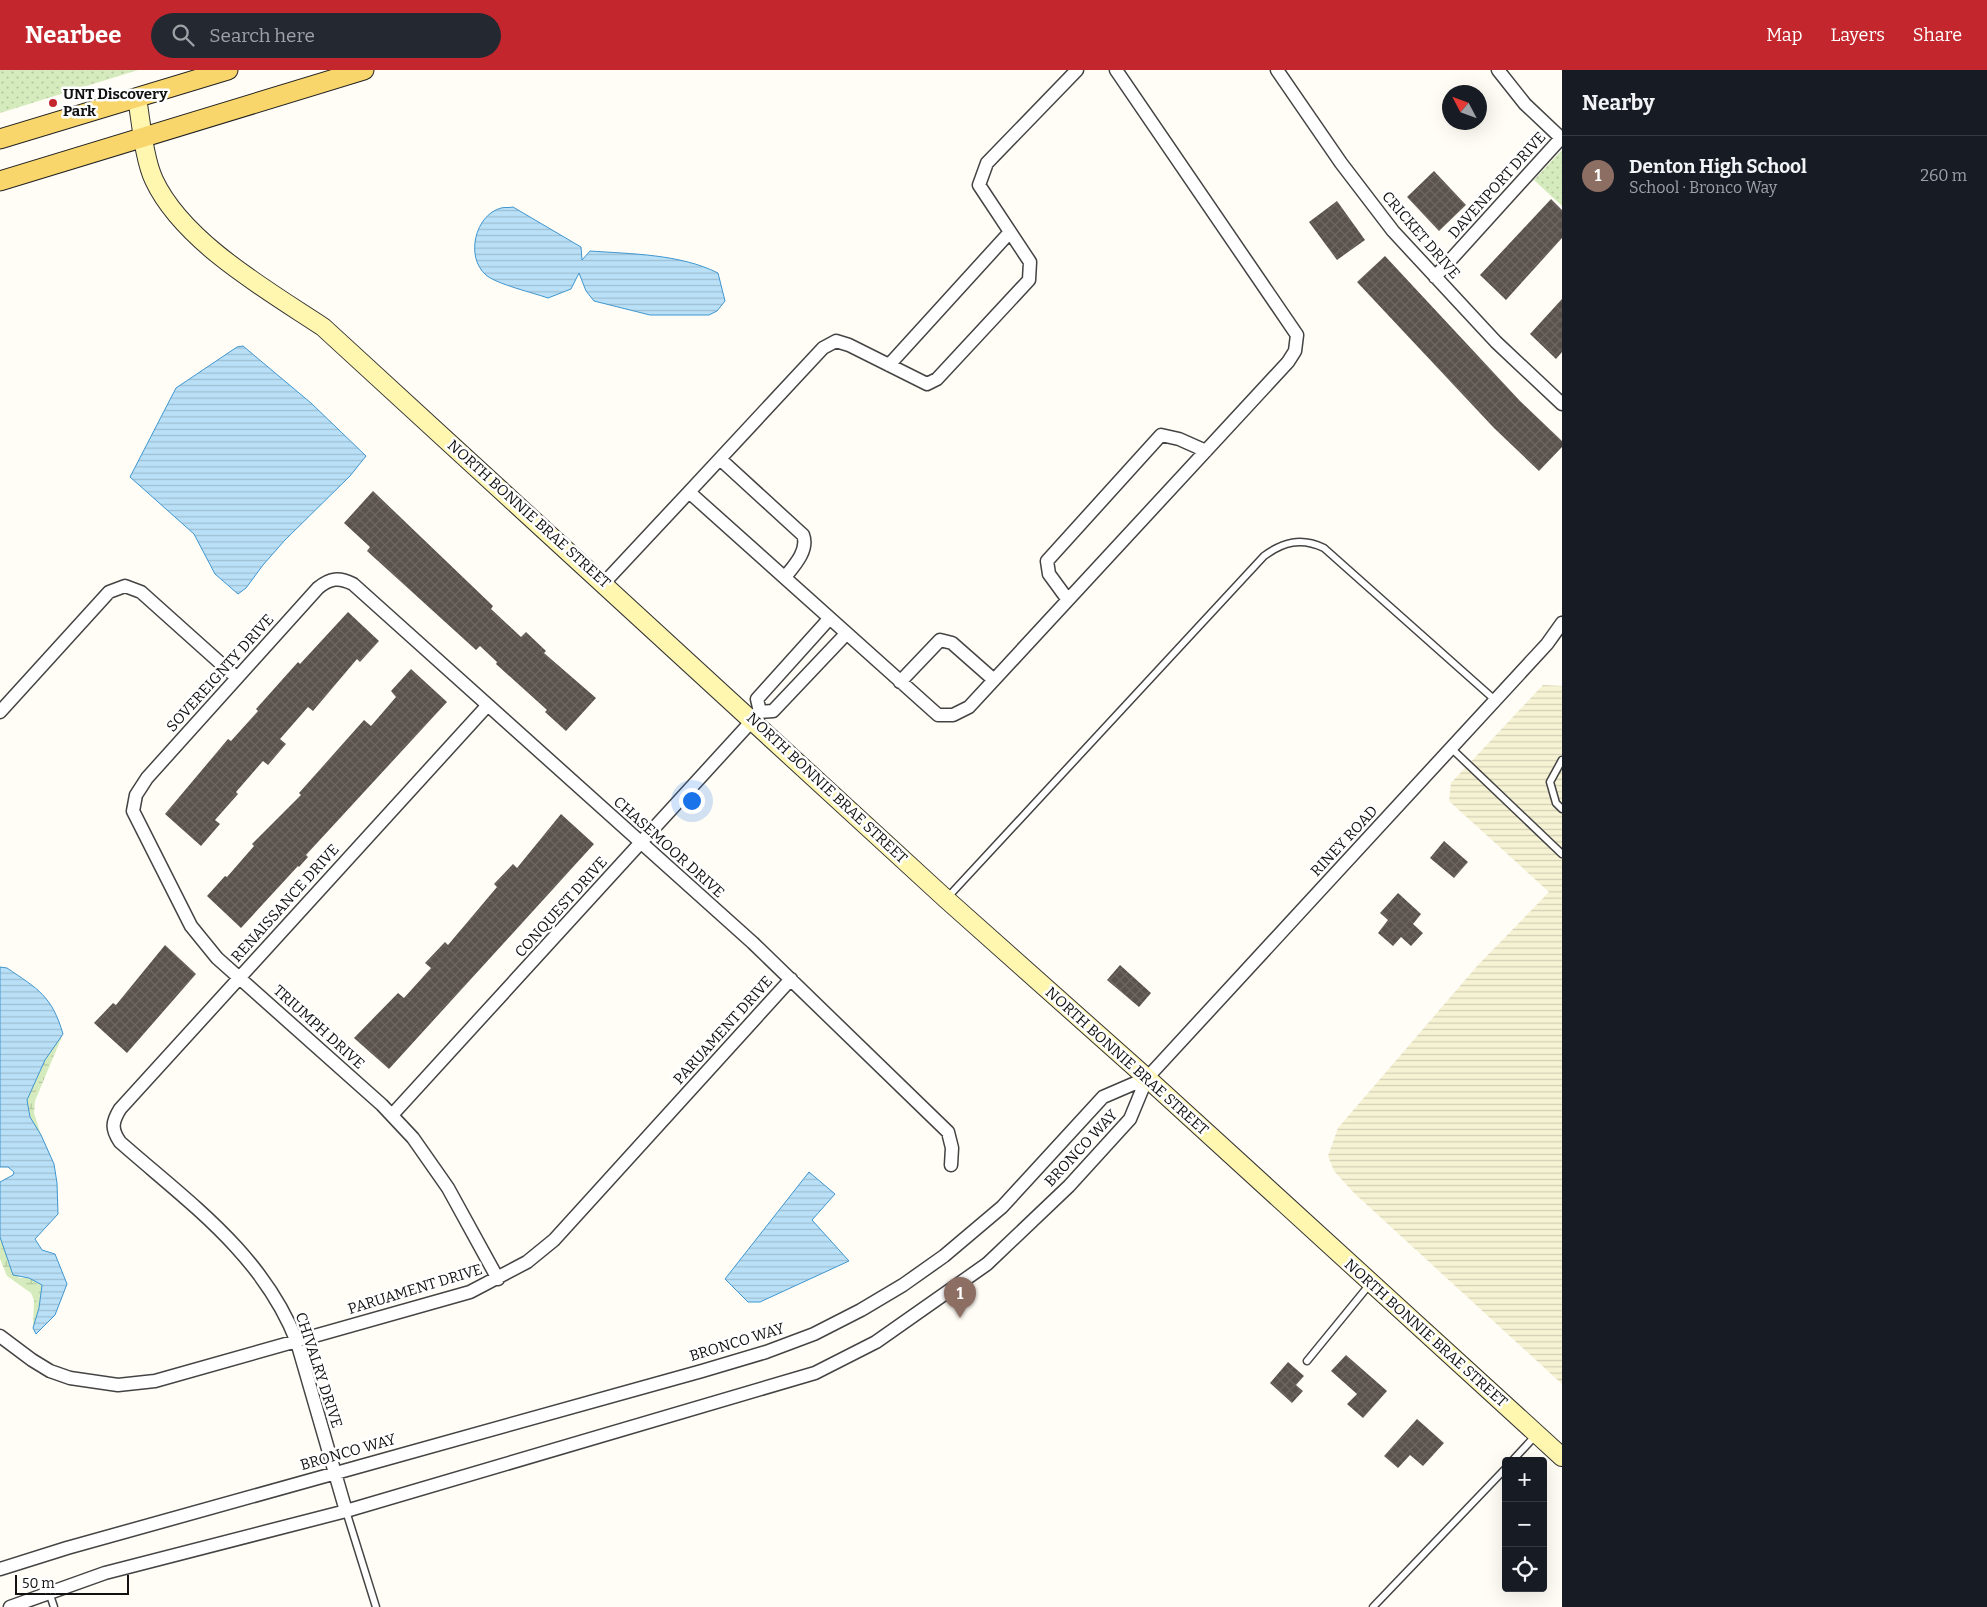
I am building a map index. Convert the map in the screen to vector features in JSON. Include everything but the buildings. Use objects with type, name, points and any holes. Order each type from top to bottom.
[{"type":"main road","points":[[0,139],[228,70]]},
{"type":"main road","points":[[0,181],[364,70]]},
{"type":"main road","name":"NORTH BONNIE BRAE STREET","points":[[137,98],[153,179],[180,222],[249,278],[324,327],[604,583],[757,716],[946,899],[1147,1078],[1562,1457]]},
{"type":"street","points":[[604,583],[823,348],[836,341],[927,384],[937,379],[1029,280],[1030,262],[979,185],[987,163],[1077,70]]},
{"type":"street","points":[[689,492],[938,715],[954,715],[969,708],[1288,362],[1295,351],[1297,335],[1116,70]]},
{"type":"street","name":"CRICKET DRIVE","points":[[1277,70],[1365,195],[1393,231],[1496,342],[1562,405]]},
{"type":"street","points":[[1498,70],[1525,104],[1562,137]]},
{"type":"street","name":"DAVENPORT DRIVE","points":[[1435,277],[1562,137]]},
{"type":"street","points":[[890,365],[1010,232]]},
{"type":"street","points":[[1068,600],[1050,574],[1047,561],[1161,435],[1179,439],[1206,451]]},
{"type":"street","points":[[720,459],[803,535],[805,541],[798,562],[785,577]]},
{"type":"street","name":"SOVEREIGNTY DRIVE","points":[[136,795],[147,778],[318,588],[334,579]]},
{"type":"street","name":"CHASEMOOR DRIVE","points":[[334,579],[342,579],[353,584],[791,979],[948,1132],[952,1148],[951,1164]]},
{"type":"street","points":[[0,712],[109,592],[125,586],[141,592],[237,678]]},
{"type":"street","points":[[829,619],[757,699],[757,716],[773,711],[846,634]]},
{"type":"street","name":"RINEY ROAD","points":[[1147,1078],[1547,644],[1562,623]]},
{"type":"street","points":[[900,682],[940,640],[952,643],[994,680]]},
{"type":"street","name":"RENAISSANCE DRIVE","points":[[112,1125],[120,1109],[487,706]]},
{"type":"street","name":"CONQUEST DRIVE","points":[[392,1115],[757,716]]},
{"type":"street","name":"TRIUMPH DRIVE","points":[[136,795],[133,811],[192,926],[208,948],[392,1115],[413,1138],[448,1188],[498,1279]]},
{"type":"street","name":"PARUAMENT DRIVE","points":[[0,1336],[50,1371],[92,1383],[118,1385],[155,1381],[470,1292],[498,1279],[527,1262],[554,1240],[791,979]]},
{"type":"street","name":"BRONCO WAY","points":[[0,1569],[25,1560],[335,1472],[721,1365],[814,1334],[862,1310],[944,1256],[1002,1207],[1102,1097],[1147,1078]]},
{"type":"street","name":"BRONCO WAY","points":[[10,1607],[105,1573],[346,1511],[814,1373],[876,1342],[987,1264],[1029,1226],[1130,1119],[1147,1078]]},
{"type":"street","name":"CHIVALRY DRIVE","points":[[112,1125],[114,1133],[120,1142],[236,1245],[276,1298],[297,1342],[346,1511]]},
{"type":"lane","points":[[946,899],[1264,556],[1290,541],[1314,543],[1324,548],[1495,700]]},
{"type":"lane","points":[[1451,748],[1562,854]]},
{"type":"lane","points":[[1562,760],[1550,782],[1556,804],[1562,809]]},
{"type":"lane","points":[[1307,1361],[1371,1283]]},
{"type":"lane","points":[[1516,1457],[1537,1434]]},
{"type":"lane","points":[[1373,1607],[1502,1472]]},
{"type":"lane","points":[[346,1511],[376,1607]]},
{"type":"lane","points":[[49,1592],[54,1607]]},
{"type":"shaded area","points":[[1543,685],[1562,686],[1562,1384],[1354,1193],[1334,1171],[1328,1156],[1338,1128],[1478,965],[1549,892],[1449,801],[1451,783]]},
{"type":"green space","points":[[0,70],[138,70],[0,113]]},
{"type":"green space","points":[[1562,150],[1562,206],[1534,180]]},
{"type":"green space","points":[[63,1034],[35,1101],[34,1113],[41,1135],[30,1117],[27,1100],[45,1060]]},
{"type":"green space","points":[[0,1237],[19,1278],[29,1278],[42,1285],[39,1308],[33,1328],[34,1300],[31,1293],[7,1276],[0,1259]]},
{"type":"water","points":[[513,207],[581,247],[582,260],[590,251],[639,254],[672,258],[718,273],[725,301],[717,311],[709,315],[650,315],[594,301],[586,291],[579,273],[571,289],[548,298],[498,282],[486,275],[480,267],[476,258],[476,237],[479,228],[492,212],[501,208]]},
{"type":"water","points":[[243,346],[311,403],[366,456],[350,476],[285,540],[246,588],[238,594],[215,574],[194,534],[130,477],[176,388],[237,347]]},
{"type":"water","points":[[0,967],[7,968],[27,982],[49,1002],[59,1021],[63,1034],[45,1060],[27,1100],[30,1117],[41,1135],[54,1164],[57,1183],[58,1214],[35,1239],[42,1250],[55,1254],[67,1284],[55,1315],[36,1334],[33,1328],[39,1308],[42,1285],[29,1278],[13,1275],[0,1237],[0,1182],[13,1175],[14,1172],[8,1167],[0,1167]]},
{"type":"water","points":[[809,1172],[835,1194],[812,1220],[849,1261],[760,1302],[748,1302],[725,1279]]},
{"type":"place","name":"UNT Discovery Park","points":[[53,103]]},
{"type":"place","name":"Denton High School","points":[[960,1318]]}]
